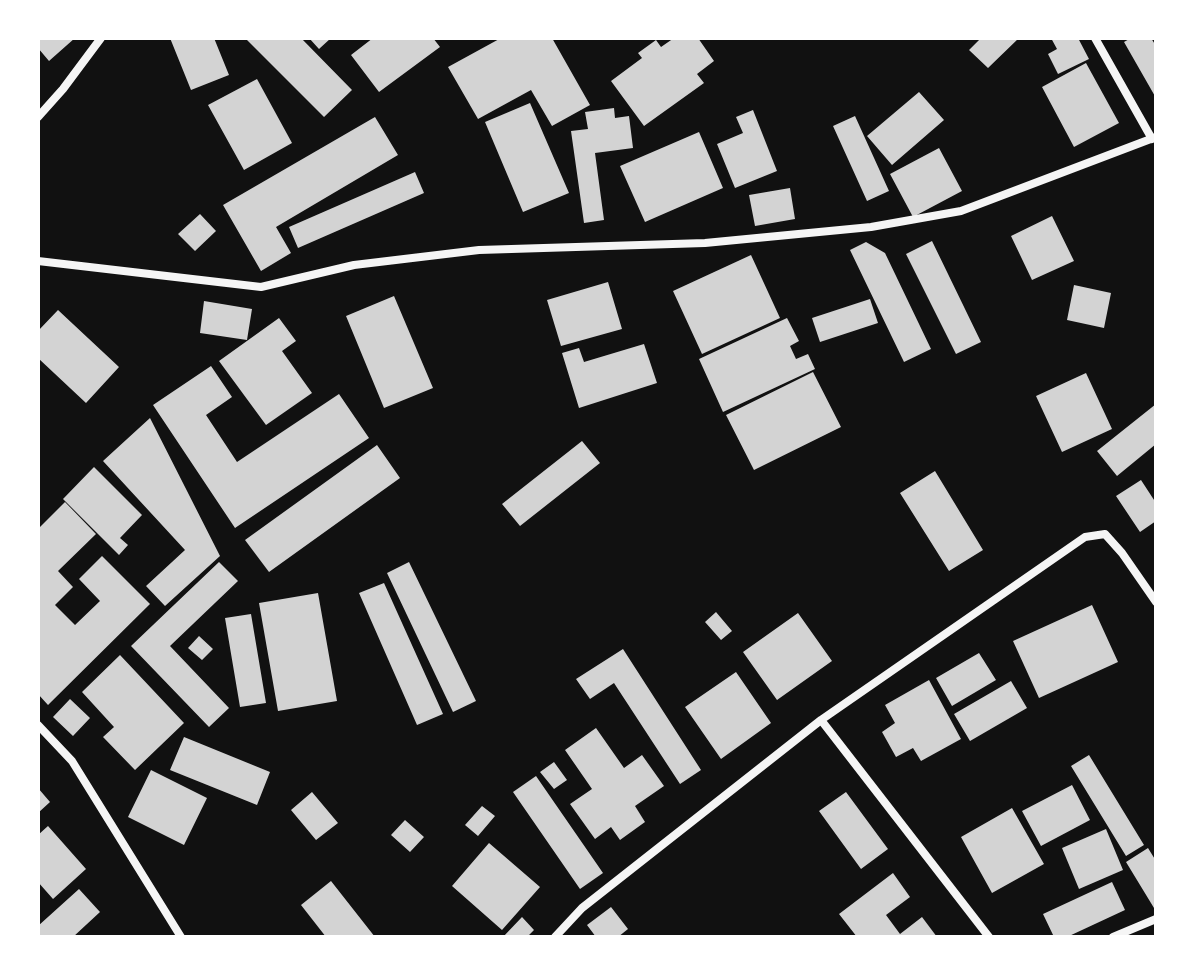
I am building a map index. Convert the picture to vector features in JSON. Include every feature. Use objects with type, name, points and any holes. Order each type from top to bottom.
[{"type":"street","points":[[38,117],[101,38]]},
{"type":"street","points":[[38,261],[261,287],[354,265],[479,250],[705,243],[871,227],[961,211],[1154,138],[1095,38]]},
{"type":"street","points":[[555,937],[582,908],[821,720],[1085,537],[1105,534],[1156,602]]},
{"type":"street","points":[[821,720],[989,937]]},
{"type":"street","points":[[38,725],[72,761],[181,937]]},
{"type":"street","points":[[1113,937],[1156,919]]},
{"type":"building","points":[[38,38],[75,38],[49,61],[38,48]]},
{"type":"building","points":[[170,38],[214,38],[229,75],[191,90]]},
{"type":"building","points":[[245,38],[301,38],[352,90],[324,117]]},
{"type":"building","points":[[309,38],[331,38],[319,49]]},
{"type":"building","points":[[373,38],[433,38],[440,47],[379,92],[351,55]]},
{"type":"building","points":[[501,38],[552,38],[590,105],[552,126],[531,90],[478,119],[448,67]]},
{"type":"building","points":[[674,38],[698,38],[714,61],[697,74],[704,83],[644,126],[611,81],[642,58],[638,53],[656,40],[661,47]]},
{"type":"building","points":[[981,38],[1019,38],[988,68],[969,50]]},
{"type":"building","points":[[1051,38],[1078,38],[1089,59],[1058,74],[1048,54],[1057,49]]},
{"type":"building","points":[[1131,38],[1151,38],[1156,46],[1156,98],[1124,42]]},
{"type":"building","points":[[1086,63],[1119,123],[1074,147],[1042,87]]},
{"type":"building","points":[[257,79],[292,143],[244,170],[208,105]]},
{"type":"building","points":[[919,92],[944,120],[892,165],[867,136]]},
{"type":"building","points":[[530,103],[569,193],[523,212],[485,122]]},
{"type":"building","points":[[614,108],[615,118],[629,116],[633,148],[595,153],[604,220],[584,223],[571,131],[588,129],[585,112]]},
{"type":"building","points":[[753,110],[777,171],[735,188],[717,144],[743,133],[736,117]]},
{"type":"building","points":[[855,116],[889,191],[867,201],[833,126]]},
{"type":"building","points":[[375,117],[398,155],[276,227],[291,253],[261,271],[223,205]]},
{"type":"building","points":[[699,132],[723,188],[645,222],[620,166]]},
{"type":"building","points":[[939,148],[962,191],[913,217],[890,174]]},
{"type":"building","points":[[415,172],[424,193],[298,248],[289,227]]},
{"type":"building","points":[[790,188],[795,219],[755,226],[749,195]]},
{"type":"building","points":[[200,214],[216,231],[195,251],[178,234]]},
{"type":"building","points":[[1052,216],[1074,261],[1032,280],[1011,236]]},
{"type":"building","points":[[932,241],[981,342],[956,354],[906,254]]},
{"type":"building","points":[[866,242],[885,253],[931,349],[904,362],[850,250]]},
{"type":"building","points":[[751,255],[780,318],[702,354],[673,291]]},
{"type":"building","points":[[608,282],[622,329],[561,346],[547,300]]},
{"type":"building","points":[[1074,285],[1111,293],[1104,328],[1067,320]]},
{"type":"building","points":[[394,296],[433,388],[384,408],[346,316]]},
{"type":"building","points":[[870,299],[878,323],[820,342],[812,318]]},
{"type":"building","points":[[204,301],[252,309],[247,340],[200,333]]},
{"type":"building","points":[[58,310],[119,367],[86,403],[38,358],[38,331]]},
{"type":"building","points":[[279,318],[296,341],[282,351],[312,393],[266,425],[219,361]]},
{"type":"building","points":[[787,318],[799,341],[790,346],[796,359],[808,354],[815,369],[723,412],[699,359]]},
{"type":"building","points":[[644,344],[657,383],[579,408],[562,353],[579,348],[584,362]]},
{"type":"building","points":[[211,366],[232,397],[206,415],[237,462],[339,394],[369,438],[235,528],[153,405]]},
{"type":"building","points":[[813,372],[841,427],[754,470],[726,415]]},
{"type":"building","points":[[1086,373],[1112,429],[1062,452],[1036,396]]},
{"type":"building","points":[[1156,404],[1156,444],[1117,476],[1097,451]]},
{"type":"building","points":[[150,418],[220,556],[165,606],[146,586],[185,550],[103,461]]},
{"type":"building","points":[[582,441],[600,463],[520,526],[502,504]]},
{"type":"building","points":[[377,445],[400,478],[269,572],[245,540]]},
{"type":"building","points":[[94,467],[142,515],[120,538],[128,545],[119,555],[63,499]]},
{"type":"building","points":[[935,471],[983,550],[949,571],[900,493]]},
{"type":"building","points":[[1141,480],[1156,503],[1156,521],[1140,532],[1116,496]]},
{"type":"building","points":[[65,502],[96,534],[58,571],[73,587],[55,605],[75,625],[100,601],[79,579],[102,556],[150,604],[48,705],[38,694],[38,529]]},
{"type":"building","points":[[219,562],[238,581],[170,646],[229,708],[209,727],[131,646]]},
{"type":"building","points":[[409,562],[476,701],[453,712],[387,573]]},
{"type":"building","points":[[384,583],[443,714],[417,725],[359,593]]},
{"type":"building","points":[[318,593],[337,701],[278,711],[259,603]]},
{"type":"building","points":[[1092,605],[1118,662],[1039,698],[1013,641]]},
{"type":"building","points":[[716,612],[732,631],[721,640],[705,622]]},
{"type":"building","points":[[798,613],[832,661],[777,700],[743,652]]},
{"type":"building","points":[[251,614],[266,703],[240,707],[225,618]]},
{"type":"building","points":[[199,636],[213,649],[202,660],[188,648]]},
{"type":"building","points":[[623,649],[701,770],[680,784],[614,683],[590,699],[576,679]]},
{"type":"building","points":[[979,653],[996,680],[952,706],[936,678]]},
{"type":"building","points":[[120,655],[184,723],[135,770],[103,737],[114,727],[82,692]]},
{"type":"building","points":[[736,672],[771,723],[721,759],[685,707]]},
{"type":"building","points":[[929,680],[961,739],[921,761],[913,748],[896,757],[882,732],[895,723],[885,705]]},
{"type":"building","points":[[1011,681],[1027,708],[970,741],[954,714]]},
{"type":"building","points":[[70,699],[90,718],[73,736],[53,717]]},
{"type":"building","points":[[596,728],[624,768],[642,755],[664,786],[635,806],[645,822],[620,840],[611,827],[595,839],[570,804],[592,789],[565,750]]},
{"type":"building","points":[[184,737],[270,772],[257,805],[170,770]]},
{"type":"building","points":[[1089,755],[1144,845],[1126,856],[1071,766]]},
{"type":"building","points":[[554,762],[567,780],[554,789],[540,772]]},
{"type":"building","points":[[151,770],[207,798],[184,845],[128,817]]},
{"type":"building","points":[[536,776],[603,873],[580,889],[513,792]]},
{"type":"building","points":[[1072,785],[1090,820],[1041,846],[1022,811]]},
{"type":"building","points":[[38,788],[50,802],[38,813]]},
{"type":"building","points":[[312,792],[338,823],[316,840],[291,810]]},
{"type":"building","points":[[846,792],[888,849],[861,869],[819,811]]},
{"type":"building","points":[[482,806],[495,816],[478,836],[465,825]]},
{"type":"building","points":[[1012,808],[1044,864],[992,893],[961,837]]},
{"type":"building","points":[[405,820],[424,837],[410,852],[391,835]]},
{"type":"building","points":[[48,826],[86,869],[53,899],[38,882],[38,835]]},
{"type":"building","points":[[1106,829],[1123,870],[1079,889],[1062,848]]},
{"type":"building","points":[[489,843],[540,887],[502,930],[452,886]]},
{"type":"building","points":[[1148,848],[1156,861],[1154,908],[1126,862]]},
{"type":"building","points":[[893,873],[910,897],[886,915],[900,934],[922,917],[937,937],[857,937],[839,914]]},
{"type":"building","points":[[331,881],[375,937],[326,937],[301,905]]},
{"type":"building","points":[[1112,882],[1125,910],[1067,937],[1054,937],[1043,914]]},
{"type":"building","points":[[79,889],[100,912],[73,937],[38,937],[38,926]]},
{"type":"building","points":[[611,907],[628,929],[618,937],[596,937],[587,925]]},
{"type":"building","points":[[522,917],[534,930],[527,937],[503,937]]}]
